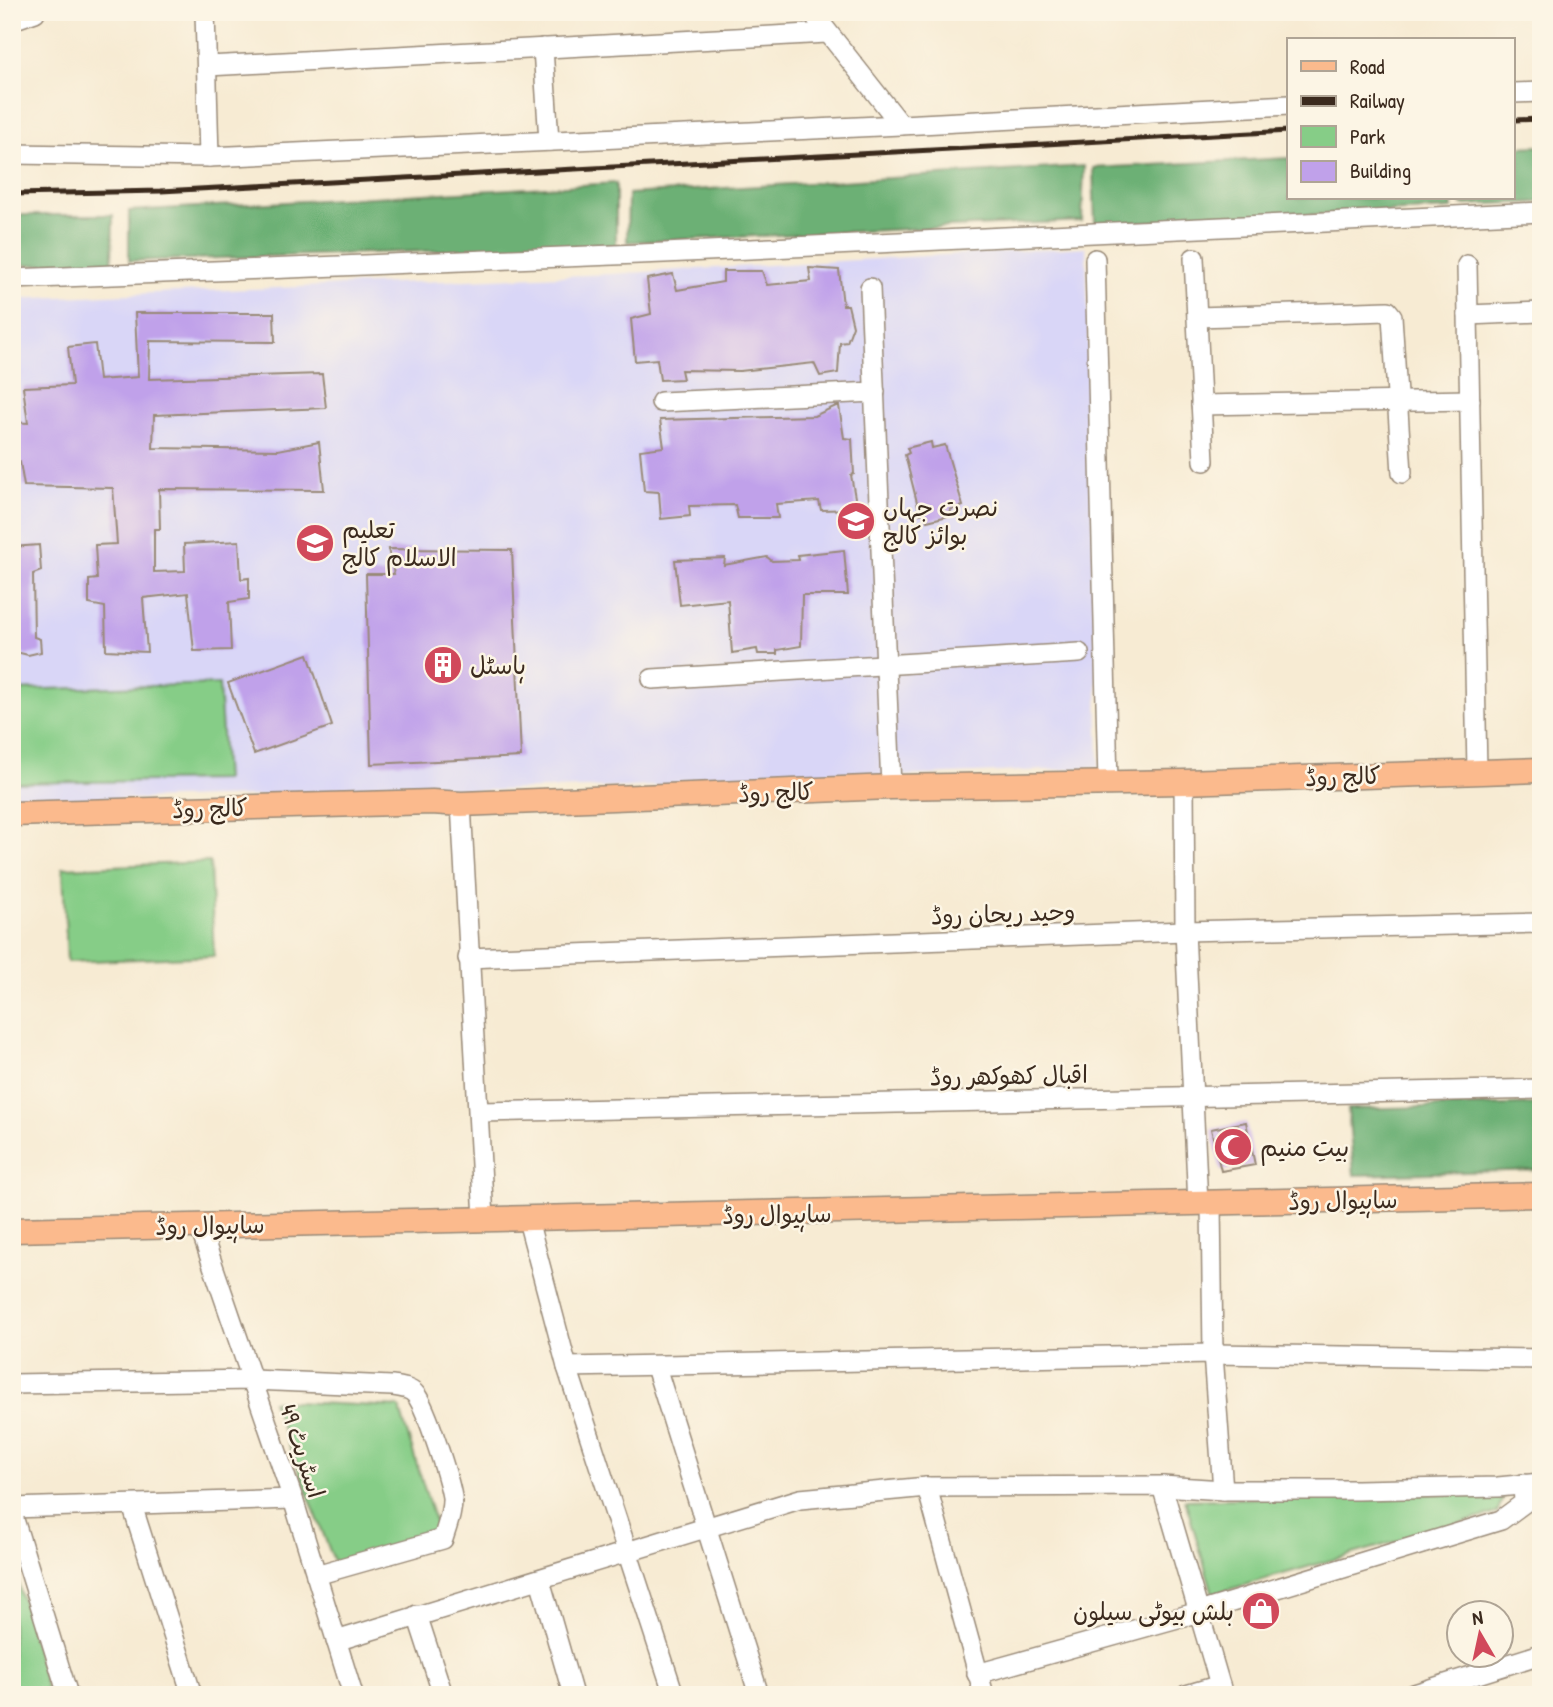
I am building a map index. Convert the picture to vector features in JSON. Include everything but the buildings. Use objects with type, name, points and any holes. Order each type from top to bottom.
[{"type":"main road","name":"کالج روڈ","points":[[12,814],[432,802],[461,804],[891,788],[1184,782],[1541,770]]},
{"type":"main road","name":"ساہیوال روڈ","points":[[12,1230],[1541,1195]]},
{"type":"street","points":[[12,20],[36,12]]},
{"type":"street","points":[[205,12],[209,156]]},
{"type":"street","points":[[812,12],[901,125]]},
{"type":"street","points":[[208,66],[827,33]]},
{"type":"street","points":[[543,48],[549,141]]},
{"type":"street","points":[[1514,93],[1541,92]]},
{"type":"street","points":[[12,154],[209,156],[1287,105]]},
{"type":"street","points":[[12,279],[650,254],[1541,212]]},
{"type":"street","points":[[1195,258],[1203,461]]},
{"type":"street","points":[[1095,259],[1108,783]]},
{"type":"street","points":[[1467,265],[1477,771]]},
{"type":"street","points":[[870,288],[891,788]]},
{"type":"street","points":[[1197,317],[1388,311],[1392,316],[1402,473]]},
{"type":"street","points":[[1468,315],[1541,312]]},
{"type":"street","points":[[661,402],[875,392]]},
{"type":"street","points":[[1201,405],[1470,400]]},
{"type":"street","points":[[652,679],[1079,653]]},
{"type":"street","points":[[1184,782],[1185,931],[1193,1095],[1204,1203],[1223,1490]]},
{"type":"street","points":[[461,804],[484,1219]]},
{"type":"street","name":"وحید ریحان روڈ","points":[[468,958],[1185,931],[1541,923]]},
{"type":"street","name":"اقبال کھوکھر روڈ","points":[[479,1112],[1541,1089]]},
{"type":"street","points":[[528,1220],[567,1367],[674,1695]]},
{"type":"street","name":"اسٹریٹ 49","points":[[199,1225],[293,1499],[353,1695]]},
{"type":"street","points":[[567,1367],[1213,1354],[1541,1359]]},
{"type":"street","points":[[656,1367],[759,1695]]},
{"type":"street","points":[[12,1384],[253,1380],[405,1388],[416,1393],[429,1423],[452,1498],[443,1539],[316,1575]]},
{"type":"street","points":[[336,1641],[800,1499],[927,1487],[1162,1486],[1223,1490],[1498,1487],[1532,1483],[1524,1503],[1501,1520],[1199,1612],[976,1674]]},
{"type":"street","points":[[1162,1486],[1222,1690],[1186,1695]]},
{"type":"street","points":[[927,1487],[976,1674],[984,1695]]},
{"type":"street","points":[[12,1508],[293,1499]]},
{"type":"street","points":[[132,1505],[192,1695]]},
{"type":"street","points":[[12,1513],[68,1695]]},
{"type":"street","points":[[540,1580],[573,1695]]},
{"type":"street","points":[[417,1615],[443,1695]]},
{"type":"street","points":[[1411,1695],[1541,1654]]},
{"type":"shaded area","points":[[1086,247],[1099,768],[625,787],[12,802],[12,299],[611,274]]},
{"type":"green space","points":[[1541,146],[1541,202],[1462,205],[1461,200],[1514,200],[1514,147]]},
{"type":"green space","points":[[1287,158],[1287,200],[1451,200],[1452,209],[1095,224],[1093,168]]},
{"type":"green space","points":[[1084,166],[1082,221],[627,242],[628,194]]},
{"type":"green space","points":[[616,183],[616,245],[129,261],[129,211]]},
{"type":"green space","points":[[12,215],[113,215],[112,264],[12,265]]},
{"type":"green space","points":[[219,684],[225,780],[12,783],[12,690]]},
{"type":"green space","points":[[210,862],[214,956],[67,962],[63,868]]},
{"type":"green space","points":[[1541,1104],[1541,1170],[1354,1175],[1348,1109]]},
{"type":"green space","points":[[272,1401],[399,1407],[439,1535],[335,1564]]},
{"type":"green space","points":[[1505,1492],[1497,1513],[1213,1594],[1185,1500]]},
{"type":"green space","points":[[12,1560],[48,1695],[12,1695]]},
{"type":"railway","points":[[1514,120],[1541,119]]},
{"type":"railway","points":[[12,194],[161,191],[1287,131]]},
{"type":"place","name":"نصرت جہاں بوائز کالج","points":[[856,521]]},
{"type":"place","name":"تعلیم الاسلام کالج","points":[[315,543]]},
{"type":"place","name":"ہاسٹل","points":[[443,665]]},
{"type":"place","name":"بیتِ منیم","points":[[1233,1147]]},
{"type":"place","name":"بلش بیوٹی سیلون","points":[[1261,1611]]}]
